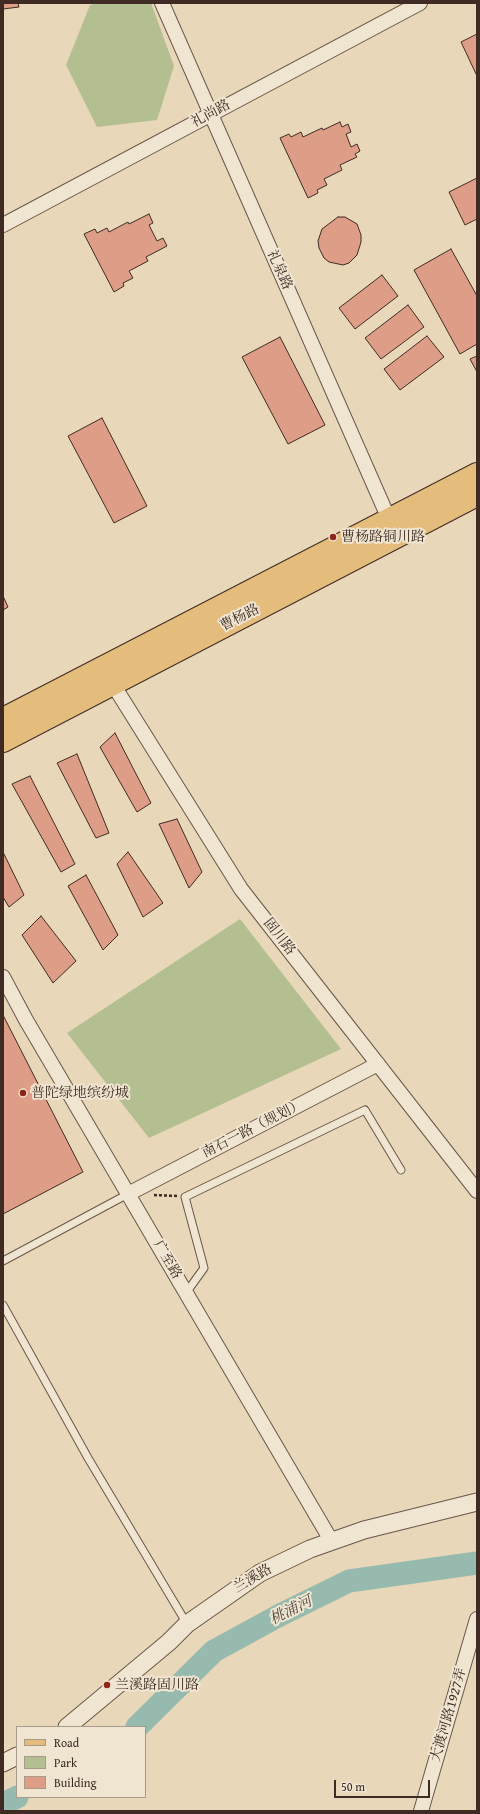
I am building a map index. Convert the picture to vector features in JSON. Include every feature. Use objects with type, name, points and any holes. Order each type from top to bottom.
[{"type":"main road","name":"曹杨路","points":[[3,719],[108,675],[393,528],[477,474]]},
{"type":"main road","name":"曹杨路","points":[[393,528],[477,495]]},
{"type":"main road","name":"曹杨路","points":[[3,741],[108,675]]},
{"type":"street","name":"礼泉路","points":[[162,3],[393,528]]},
{"type":"street","name":"礼尚路","points":[[3,224],[420,3]]},
{"type":"street","name":"固川路","points":[[108,675],[241,889],[477,1191]]},
{"type":"street","name":"广至路","points":[[3,978],[26,1020],[332,1542]]},
{"type":"street","name":"南石一路（规划）","points":[[128,1194],[378,1064]]},
{"type":"street","name":"兰溪路","points":[[68,1726],[169,1642],[187,1624],[260,1573],[310,1549],[364,1530],[477,1502]]},
{"type":"street","name":"大渡河路1927弄","points":[[421,1811],[477,1619]]},
{"type":"street","points":[[3,1763],[16,1756]]},
{"type":"lane","points":[[186,1293],[204,1268],[185,1197],[365,1110],[401,1170]]},
{"type":"lane","points":[[3,1261],[128,1194]]},
{"type":"lane","points":[[3,1305],[88,1458],[187,1624]]},
{"type":"green space","points":[[98,3],[151,3],[174,66],[157,120],[97,127],[66,65],[90,5]]},
{"type":"green space","points":[[240,919],[341,1049],[149,1138],[67,1033]]},
{"type":"building","points":[[3,3],[18,3],[19,7],[3,9]]},
{"type":"building","points":[[477,34],[477,76],[461,42]]},
{"type":"building","points":[[340,122],[342,127],[348,124],[351,132],[346,134],[351,147],[357,144],[360,151],[355,154],[357,157],[340,165],[342,170],[324,179],[327,185],[317,190],[318,193],[308,198],[280,138],[289,134],[291,137],[301,132],[303,137],[322,128],[323,130]]},
{"type":"building","points":[[477,178],[477,219],[465,225],[449,192]]},
{"type":"building","points":[[149,214],[153,223],[149,225],[157,241],[163,238],[167,246],[146,257],[148,261],[129,271],[133,278],[123,283],[124,286],[114,292],[84,234],[95,229],[97,233],[107,228],[109,232],[128,222],[129,224]]},
{"type":"building","points":[[338,217],[345,217],[357,224],[361,235],[361,242],[357,255],[349,263],[343,265],[329,262],[324,258],[319,248],[318,241],[322,229]]},
{"type":"building","points":[[451,249],[477,296],[477,344],[460,354],[414,270]]},
{"type":"building","points":[[382,275],[398,296],[355,329],[339,308]]},
{"type":"building","points":[[408,305],[424,327],[381,359],[365,338]]},
{"type":"building","points":[[427,336],[444,357],[400,390],[384,369]]},
{"type":"building","points":[[280,337],[325,425],[288,444],[242,357]]},
{"type":"building","points":[[477,356],[477,372],[470,359]]},
{"type":"building","points":[[102,418],[147,506],[114,523],[68,436]]},
{"type":"building","points":[[3,596],[8,607],[3,610]]},
{"type":"building","points":[[115,733],[151,803],[137,812],[100,747]]},
{"type":"building","points":[[77,754],[109,833],[96,838],[57,763]]},
{"type":"building","points":[[30,776],[75,864],[61,872],[12,784]]},
{"type":"building","points":[[177,819],[202,872],[189,888],[159,824]]},
{"type":"building","points":[[3,852],[24,895],[9,907],[3,897]]},
{"type":"building","points":[[128,852],[163,903],[143,917],[117,864]]},
{"type":"building","points":[[86,875],[118,935],[103,950],[68,886]]},
{"type":"building","points":[[41,916],[76,961],[53,983],[22,935]]},
{"type":"building","name":"普陀绿地缤纷城","points":[[3,1015],[83,1172],[3,1214]]},
{"type":"waterway","name":"桃浦河","points":[[138,1726],[214,1651],[280,1615],[349,1581],[477,1563]]},
{"type":"waterway","name":"桃浦河","points":[[3,1804],[16,1798]]},
{"type":"place","name":"曹杨路铜川路","points":[[333,537]]},
{"type":"place","name":"普陀绿地缤纷城","points":[[23,1093]]},
{"type":"place","name":"兰溪路固川路","points":[[107,1685]]}]
